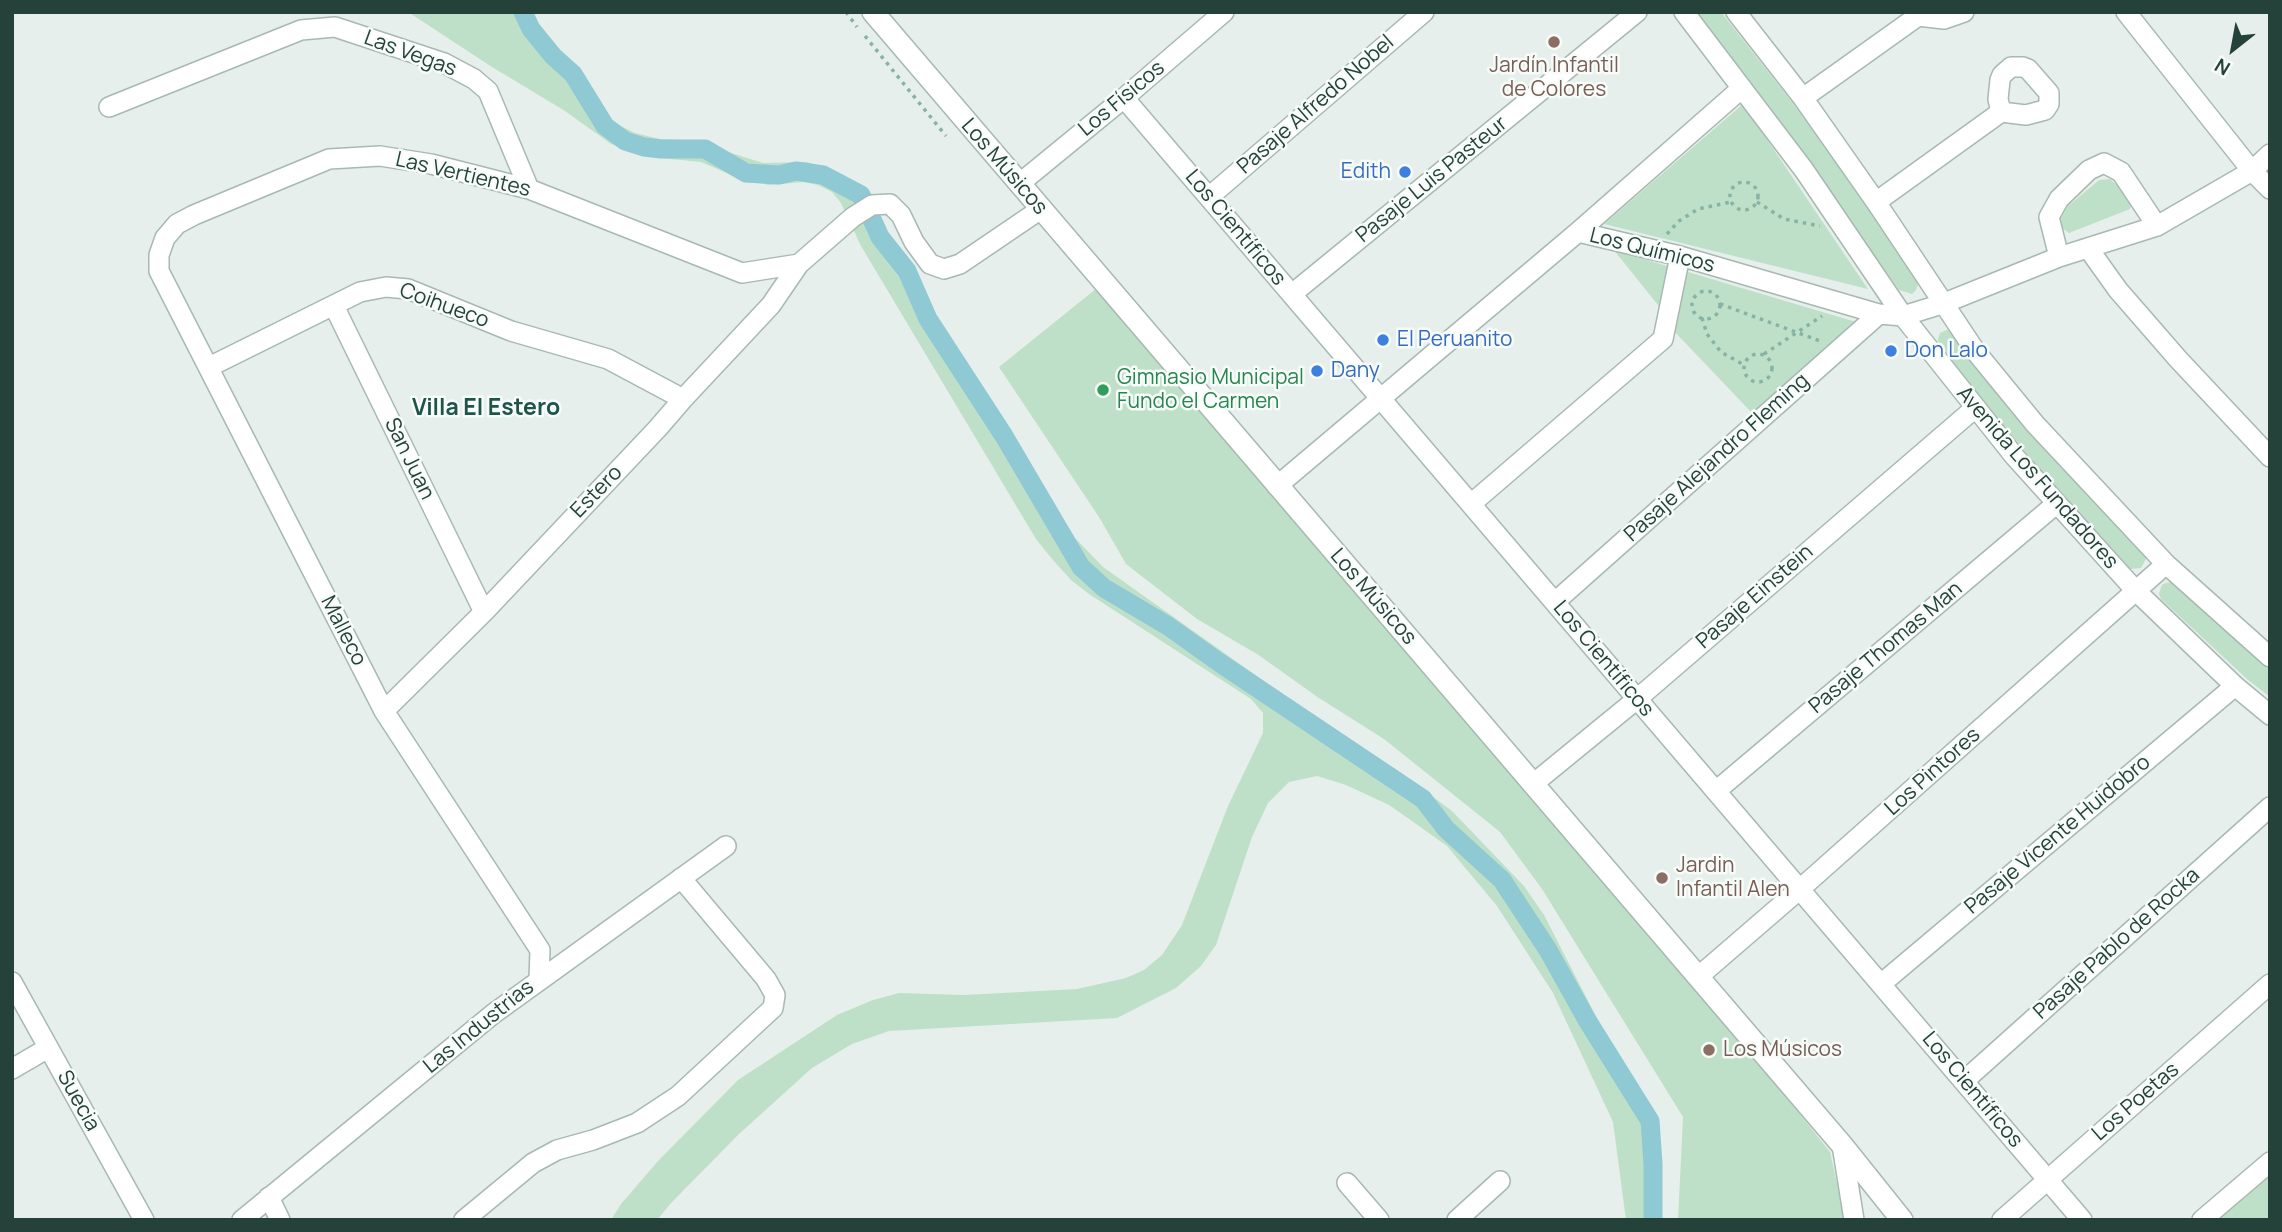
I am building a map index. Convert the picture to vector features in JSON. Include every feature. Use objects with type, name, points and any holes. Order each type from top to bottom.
[{"type":"street","name":"Los Músicos","points":[[873,12],[1842,1146],[1902,1220]]},
{"type":"street","name":"Los Físicos","points":[[1019,184],[1124,99],[1224,12]]},
{"type":"street","name":"Pasaje Alfredo Nobel","points":[[1209,197],[1424,12]]},
{"type":"street","name":"Pasaje Luis Pasteur","points":[[1292,294],[1637,12]]},
{"type":"street","name":"Avenida Los Fundadores","points":[[1684,12],[1804,170],[1903,316],[1975,408],[2056,504],[2136,591],[2235,686],[2270,715]]},
{"type":"street","name":"Avenida Los Fundadores","points":[[1736,12],[1803,98],[1976,352],[2035,424],[2166,564],[2270,657]]},
{"type":"street","points":[[1803,98],[1917,14],[1944,19],[1964,12]]},
{"type":"street","points":[[2126,12],[2270,190]]},
{"type":"street","name":"Las Vegas","points":[[109,107],[301,30],[335,27],[444,63],[474,79],[488,91],[529,189]]},
{"type":"street","points":[[1578,232],[1742,88]]},
{"type":"street","name":"Los Científicos","points":[[1124,99],[2082,1220]]},
{"type":"street","points":[[1876,202],[2001,112]]},
{"type":"street","name":"Los Químicos","points":[[1278,486],[1578,232],[1680,256],[1879,314],[1903,316],[1942,304],[2059,257],[2157,226],[2252,171],[2270,154]]},
{"type":"street","name":"Las Vertientes","points":[[159,271],[159,255],[165,238],[177,224],[194,215],[329,159],[380,156],[431,164],[529,189],[742,272],[799,264]]},
{"type":"street","points":[[2059,257],[2049,217],[2059,199],[2089,170],[2104,163],[2121,173],[2157,226]]},
{"type":"street","name":"Estero","points":[[384,711],[484,612],[658,428],[771,305],[799,264],[853,217],[872,205],[890,204],[901,215],[914,242],[930,264],[944,269],[960,264],[1041,209]]},
{"type":"street","points":[[2088,248],[2118,290],[2178,359],[2270,457]]},
{"type":"street","points":[[1471,504],[1663,339],[1680,256]]},
{"type":"street","name":"Malleco","points":[[159,271],[384,711],[540,950],[539,979]]},
{"type":"street","name":"Coihueco","points":[[209,367],[360,292],[386,287],[408,289],[511,331],[608,359],[683,399]]},
{"type":"street","name":"San Juan","points":[[334,306],[484,612]]},
{"type":"street","name":"Pasaje Alejandro Fleming","points":[[1555,602],[1879,314]]},
{"type":"street","name":"Pasaje Einstein","points":[[1533,784],[1637,699],[1975,408]]},
{"type":"street","name":"Pasaje Thomas Man","points":[[1716,791],[2056,504]]},
{"type":"street","name":"Los Pintores","points":[[1698,977],[1800,890],[2166,564]]},
{"type":"street","name":"Pasaje Vicente Huidobro","points":[[1881,984],[2235,686]]},
{"type":"street","name":"Pasaje Pablo de Rocka","points":[[1964,1081],[2270,807]]},
{"type":"street","name":"Las Industrias","points":[[242,1220],[539,979],[726,846]]},
{"type":"street","points":[[464,1220],[533,1163],[557,1150],[637,1123],[678,1096],[773,1008],[775,995],[766,979],[681,878]]},
{"type":"street","name":"Suecia","points":[[12,982],[144,1220]]},
{"type":"street","name":"Los Poetas","points":[[2002,1220],[2270,984]]},
{"type":"street","points":[[12,1069],[48,1048]]},
{"type":"street","points":[[1842,1146],[1854,1220]]},
{"type":"street","points":[[2202,1220],[2270,1162]]},
{"type":"street","points":[[1457,1220],[1500,1181]]},
{"type":"street","points":[[1347,1183],[1379,1220]]},
{"type":"street","points":[[269,1197],[280,1220]]},
{"type":"path","points":[[846,12],[946,136]]},
{"type":"path","points":[[1741,181],[1749,182],[1756,187],[1759,195],[1757,202],[1751,208],[1743,210],[1731,202],[1730,192],[1741,181]]},
{"type":"path","points":[[1664,238],[1688,214],[1709,205],[1731,202]]},
{"type":"path","points":[[1757,202],[1784,219],[1804,225],[1825,226]]},
{"type":"path","points":[[1703,291],[1711,292],[1720,304],[1719,312],[1713,318],[1702,318],[1697,317],[1692,302],[1696,295],[1703,291]]},
{"type":"path","points":[[1720,304],[1831,344]]},
{"type":"path","points":[[1763,355],[1827,313]]},
{"type":"path","points":[[1702,318],[1707,334],[1721,352],[1744,365]]},
{"type":"path","points":[[1755,354],[1763,355],[1770,359],[1771,375],[1765,381],[1749,379],[1744,365],[1748,358],[1755,354]]},
{"type":"green space","points":[[408,12],[525,12],[537,35],[598,107],[617,124],[635,133],[660,139],[704,141],[763,163],[807,162],[844,175],[861,189],[892,250],[1075,538],[1103,567],[1452,811],[1524,886],[1544,915],[1638,1098],[1650,1146],[1648,1220],[1626,1220],[1613,1122],[1553,993],[1497,906],[1447,846],[1389,805],[1346,785],[1317,776],[1289,782],[1268,803],[1252,837],[1216,945],[1201,966],[1176,988],[1117,1018],[889,1031],[852,1044],[812,1068],[738,1135],[657,1220],[611,1220],[621,1204],[658,1161],[738,1080],[837,1015],[899,993],[964,995],[1077,989],[1126,978],[1144,970],[1162,955],[1182,925],[1228,806],[1263,733],[1263,713],[1251,699],[1089,594],[1071,580],[1052,559],[1036,539],[861,246],[841,203],[832,192],[804,182],[769,185],[743,180],[701,162],[660,158],[611,144],[565,111]]},
{"type":"green space","points":[[1694,12],[1721,12],[1810,125],[1919,282],[1912,294],[1899,290],[1770,107]]},
{"type":"green space","points":[[1743,104],[1868,289],[1604,224]]},
{"type":"green space","points":[[2110,179],[2133,199],[2130,209],[2069,233],[2062,228],[2061,218],[2068,206],[2099,180]]},
{"type":"green space","points":[[1613,249],[1670,267],[1662,310]]},
{"type":"green space","points":[[1688,272],[1856,322],[1753,414],[1672,329]]},
{"type":"green space","points":[[1097,288],[1696,984],[1830,1152],[1845,1220],[1678,1220],[1683,1117],[1542,889],[1500,832],[1384,739],[1257,654],[1197,619],[1126,564],[1099,517],[999,367]]},
{"type":"green space","points":[[1949,329],[2147,557],[2141,568],[2131,569],[2125,565],[2065,499],[1947,359],[1939,348],[1938,339],[1940,333]]},
{"type":"green space","points":[[2174,581],[2270,667],[2270,697],[2161,599],[2159,594],[2163,584]]},
{"type":"green space","points":[[2270,1171],[2270,1220],[2217,1220]]},
{"type":"waterway","points":[[523,12],[531,29],[553,56],[573,74],[605,126],[625,141],[661,149],[705,149],[746,173],[779,175],[796,171],[823,175],[861,195],[880,237],[907,271],[928,319],[1004,436],[1081,567],[1104,588],[1168,626],[1423,799],[1446,829],[1502,880],[1548,950],[1587,1020],[1650,1121],[1653,1220]]},
{"type":"place","name":"Jardín Infantil de Colores","points":[[1554,42]]},
{"type":"place","name":"Edith","points":[[1405,172]]},
{"type":"place","name":"El Peruanito","points":[[1383,340]]},
{"type":"place","name":"Don Lalo","points":[[1891,351]]},
{"type":"place","name":"Dany","points":[[1317,371]]},
{"type":"place","name":"Gimnasio Municipal Fundo el Carmen","points":[[1103,390]]},
{"type":"place","name":"Jardin Infantil Alen","points":[[1662,878]]},
{"type":"place","name":"Los Músicos","points":[[1709,1050]]},
{"type":"district","name":"Villa El Estero","points":[[486,409]]}]
